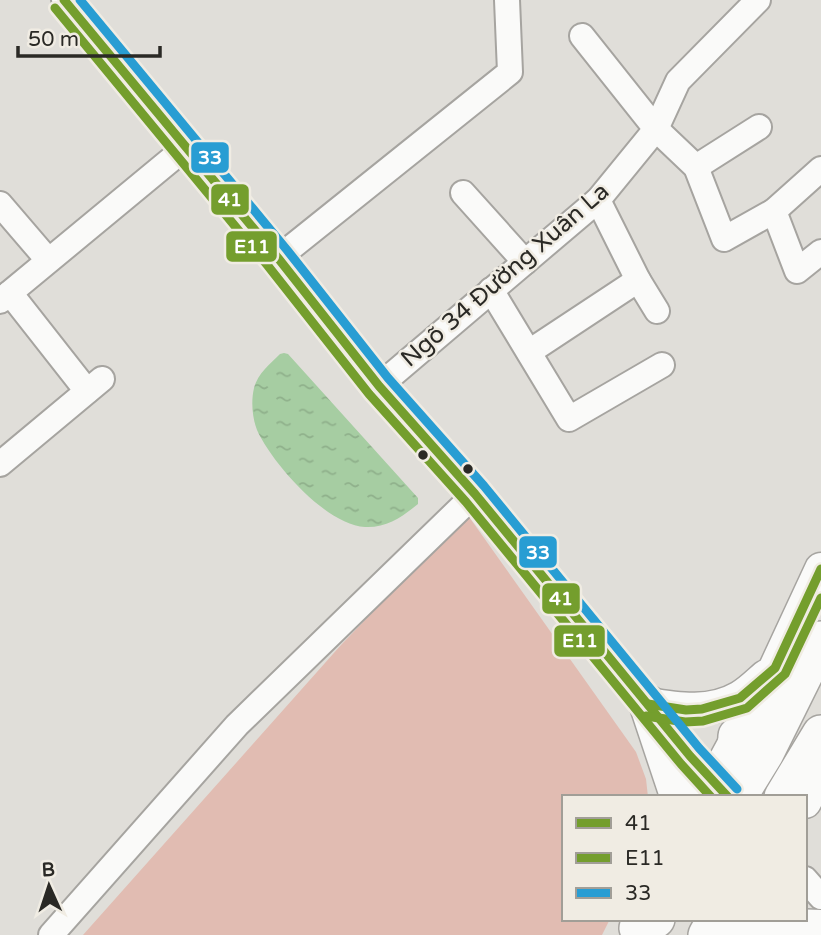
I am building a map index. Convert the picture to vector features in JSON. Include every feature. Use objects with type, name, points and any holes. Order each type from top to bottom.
[{"type":"highway","points":[[724,794],[765,753],[821,640]]},
{"type":"highway","points":[[648,704],[678,795]]},
{"type":"highway","points":[[724,794],[737,736]]},
{"type":"highway","points":[[785,795],[817,756]]},
{"type":"main road","points":[[737,736],[775,668],[821,569]]},
{"type":"main road","points":[[648,704],[686,710],[702,709],[740,698],[775,668]]},
{"type":"main road","points":[[807,795],[817,756]]},
{"type":"main road","points":[[760,935],[798,924],[821,926]]},
{"type":"street","points":[[278,258],[510,72],[507,0]]},
{"type":"street","name":"Ngõ 34 Đường Xuân La","points":[[379,386],[598,200],[656,129],[678,82],[758,0]]},
{"type":"street","points":[[70,2],[379,386],[475,494],[724,794]]},
{"type":"street","points":[[582,36],[656,129],[696,167],[724,239],[774,211],[821,169]]},
{"type":"street","points":[[696,167],[759,127]]},
{"type":"street","points":[[0,464],[95,385],[5,297],[185,148]]},
{"type":"street","points":[[463,193],[525,262]]},
{"type":"street","points":[[598,200],[638,281],[657,311]]},
{"type":"street","points":[[0,204],[48,260]]},
{"type":"street","points":[[774,211],[797,271],[821,252]]},
{"type":"street","points":[[529,352],[638,281]]},
{"type":"street","points":[[491,290],[569,419],[662,365]]},
{"type":"street","points":[[51,935],[237,725],[475,494]]},
{"type":"street","points":[[807,881],[821,897]]},
{"type":"shaded area","points":[[467,514],[636,752],[646,779],[648,795],[562,795],[562,921],[609,921],[602,935],[83,935],[341,645]]},
{"type":"water","points":[[284,353],[288,354],[418,498],[418,504],[387,524],[365,527],[350,524],[318,504],[287,475],[257,430],[252,404],[258,378],[272,361]]},
{"type":"transit line","name":"41","points":[[64,0],[278,258],[379,386],[475,494],[690,756],[726,795]]},
{"type":"transit line","name":"33","points":[[80,0],[287,250],[388,378],[484,486],[699,748],[737,789]]},
{"type":"transit line","name":"E11","points":[[55,8],[268,266],[369,394],[466,502],[709,795]]},
{"type":"transit line","name":"41","points":[[648,704],[686,710],[702,709],[740,698],[775,668],[821,569]]},
{"type":"transit line","name":"E11","points":[[646,716],[685,722],[703,721],[747,708],[785,674],[821,598]]}]
